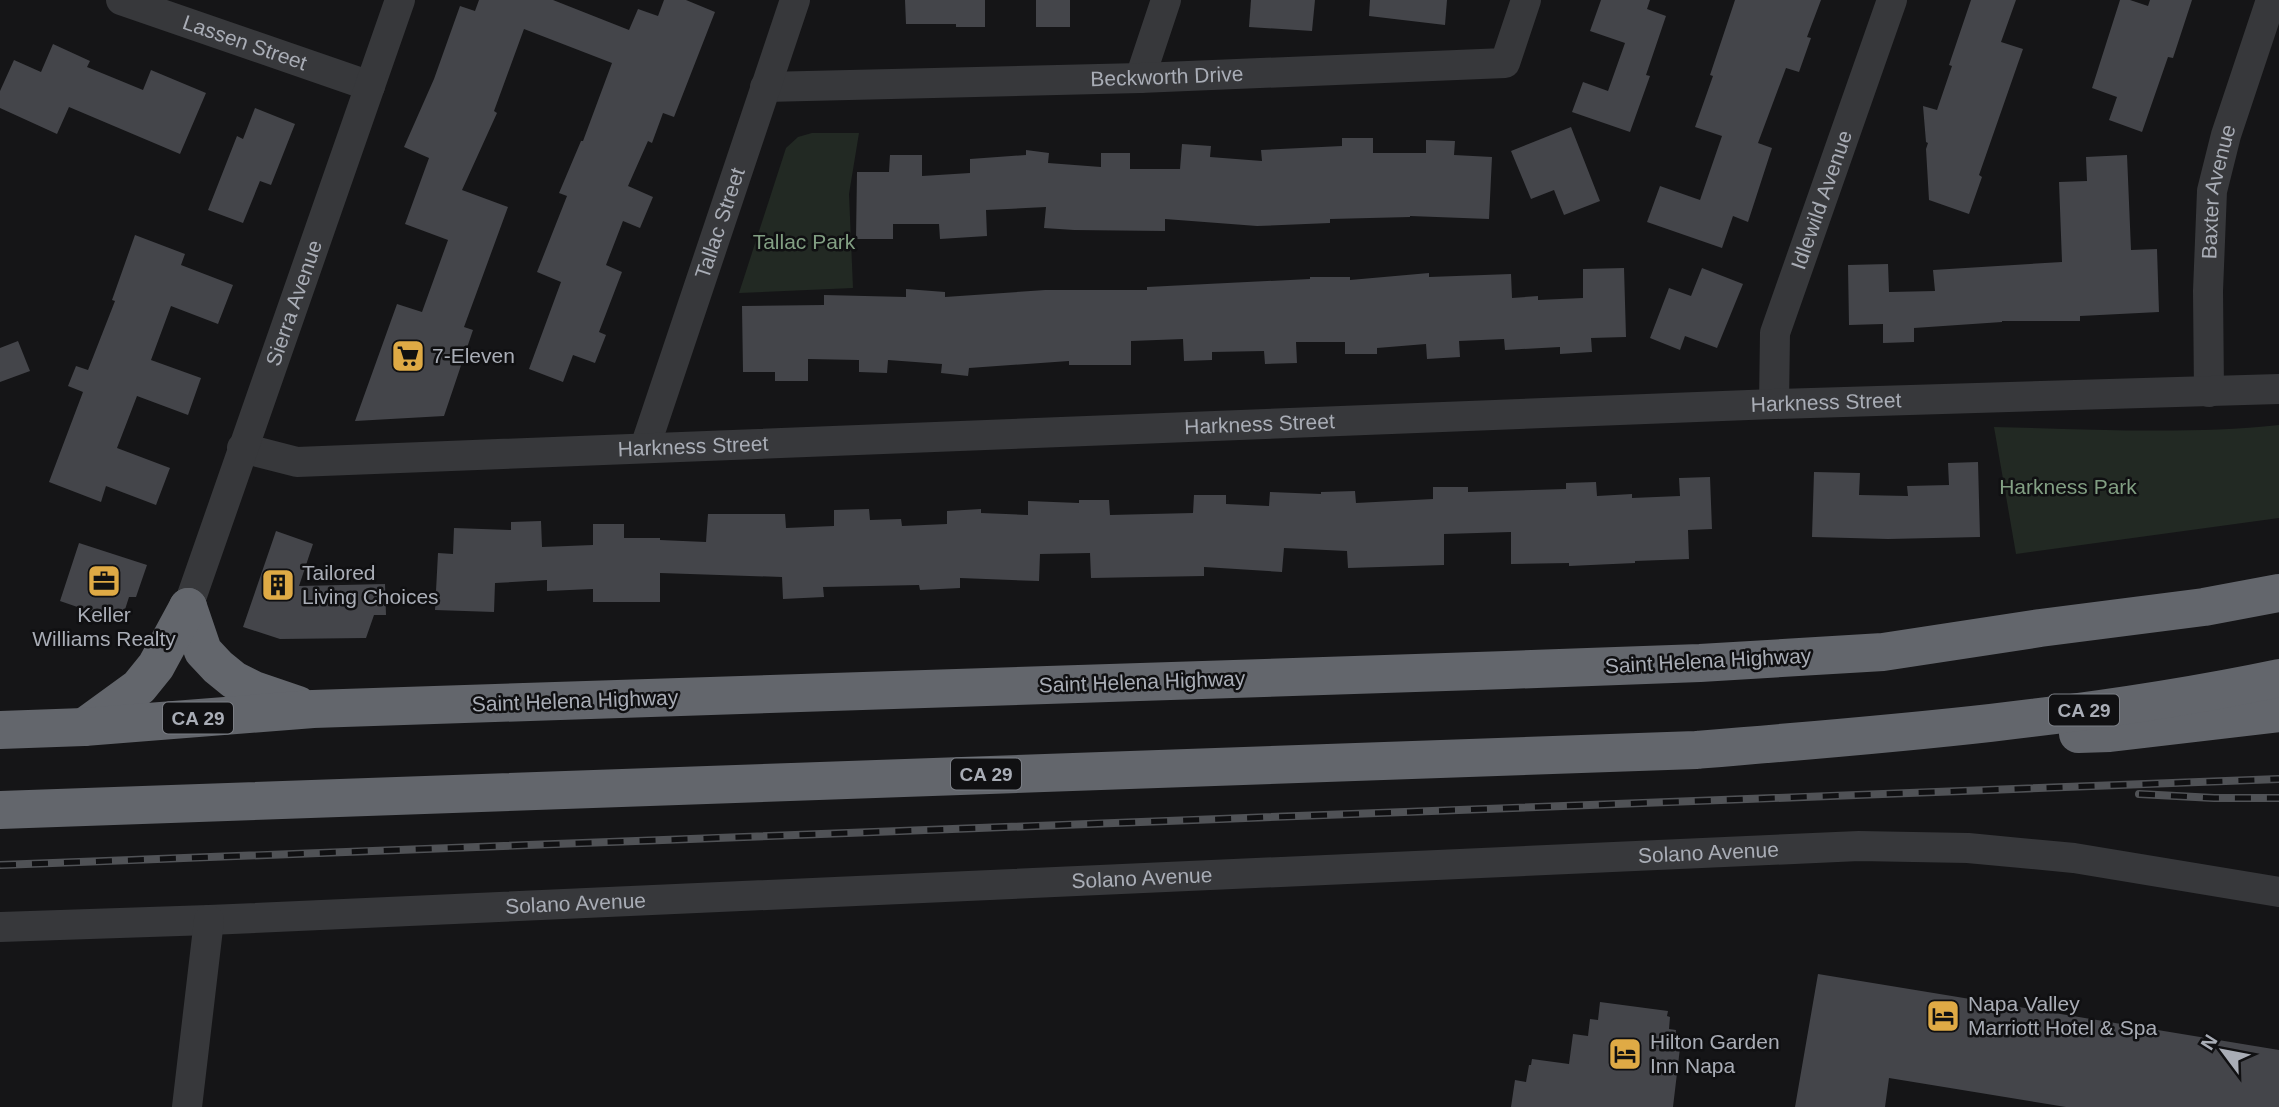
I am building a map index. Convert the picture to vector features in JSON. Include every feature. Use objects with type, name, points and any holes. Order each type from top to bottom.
[{"type":"highway","points":[[2040,628],[2279,565]]},
{"type":"highway","name":"Saint Helena Highway","points":[[0,730],[84,727],[313,709],[1700,663],[1883,652],[2204,607],[2279,593]]},
{"type":"highway","points":[[188,607],[203,651],[234,680],[254,690],[313,709]]},
{"type":"highway","points":[[84,727],[139,687],[156,666],[188,607]]},
{"type":"highway","name":"CA 29","points":[[0,810],[1696,750],[1887,735],[2186,696],[2279,678]]},
{"type":"highway","points":[[1887,735],[2110,733],[2279,713]]},
{"type":"street","name":"Lassen Street","points":[[121,0],[370,86]]},
{"type":"street","name":"Sierra Avenue","points":[[188,607],[400,0]]},
{"type":"street","name":"Tallac Street","points":[[645,447],[795,0]]},
{"type":"street","points":[[1140,78],[1166,0]]},
{"type":"street","name":"Beckworth Drive","points":[[765,87],[1140,78],[1505,63],[1527,0]]},
{"type":"street","name":"Idlewild Avenue","points":[[1774,404],[1775,333],[1892,0]]},
{"type":"street","name":"Baxter Avenue","points":[[2209,392],[2208,291],[2212,191],[2226,135],[2271,0]]},
{"type":"street","name":"Harkness Street","points":[[242,448],[297,461],[1774,404],[2279,389]]},
{"type":"street","name":"Solano Avenue","points":[[0,927],[209,920],[1859,846],[1968,848],[2074,858],[2279,892]]},
{"type":"street","points":[[187,1107],[209,920]]},
{"type":"green space","name":"Tallac Park","points":[[812,133],[859,133],[849,194],[853,288],[739,293],[786,148],[798,137]]},
{"type":"green space","name":"Harkness Park","points":[[2279,425],[2279,518],[2016,554],[1994,427],[2173,431]]},
{"type":"building","points":[[479,0],[553,0],[629,30],[638,9],[658,16],[664,0],[686,0],[715,12],[674,117],[663,113],[652,143],[648,141],[628,186],[653,197],[640,228],[623,221],[606,265],[622,272],[599,332],[606,335],[595,363],[573,355],[563,382],[529,369],[561,282],[537,272],[567,196],[559,193],[583,141],[612,63],[524,29],[494,111],[497,113],[462,190],[508,207],[464,327],[473,330],[444,416],[355,421],[397,304],[422,312],[448,240],[405,224],[429,158],[404,147],[434,79],[460,6],[475,11]]},
{"type":"building","points":[[905,0],[985,0],[985,27],[906,24]]},
{"type":"building","points":[[1036,0],[1070,0],[1070,27],[1036,27]]},
{"type":"building","points":[[1251,0],[1315,0],[1312,31],[1249,27]]},
{"type":"building","points":[[1370,0],[1447,0],[1445,25],[1369,16]]},
{"type":"building","points":[[1601,0],[1650,0],[1647,9],[1666,16],[1646,75],[1650,76],[1630,132],[1572,112],[1583,82],[1608,91],[1625,43],[1590,31]]},
{"type":"building","points":[[1735,0],[1821,0],[1807,37],[1811,38],[1799,72],[1786,68],[1758,143],[1772,148],[1748,222],[1733,216],[1722,248],[1647,222],[1660,186],[1700,200],[1722,136],[1695,127]]},
{"type":"building","points":[[1971,0],[2016,0],[2001,42],[2023,49],[1979,175],[1982,177],[1969,214],[1929,200],[1926,149],[1928,143],[1923,106],[1937,110]]},
{"type":"building","points":[[2120,0],[2148,6],[2150,0],[2192,0],[2173,58],[2168,57],[2142,132],[2109,120],[2117,97],[2092,88]]},
{"type":"building","points":[[53,44],[90,61],[87,67],[143,90],[151,70],[206,93],[180,154],[69,107],[57,134],[0,108],[0,91],[14,60],[41,72]]},
{"type":"building","points":[[255,108],[295,124],[271,185],[260,181],[243,223],[208,210],[237,136],[243,139]]},
{"type":"building","points":[[1571,127],[1600,201],[1564,215],[1554,190],[1531,199],[1511,151]]},
{"type":"building","points":[[1342,138],[1373,138],[1373,153],[1426,153],[1426,140],[1455,141],[1454,155],[1492,157],[1489,219],[1410,216],[1330,219],[1330,223],[1257,226],[1165,219],[1165,231],[1074,230],[1044,228],[1046,207],[986,210],[987,236],[940,239],[939,224],[893,224],[893,239],[856,239],[857,172],[889,172],[890,155],[922,155],[922,176],[970,173],[970,159],[1026,155],[1026,150],[1049,153],[1048,163],[1101,167],[1101,153],[1130,153],[1130,169],[1180,169],[1182,144],[1211,146],[1210,157],[1262,161],[1261,150],[1342,146]]},
{"type":"building","points":[[2127,155],[2131,250],[2157,249],[2159,312],[2080,316],[2080,321],[2002,321],[1914,328],[1914,342],[1883,343],[1883,324],[1849,325],[1848,265],[1888,264],[1889,292],[1935,291],[1933,270],[2062,262],[2059,182],[2087,181],[2086,157]]},
{"type":"building","points":[[135,235],[185,254],[181,265],[233,285],[218,324],[171,306],[151,360],[201,378],[188,415],[137,396],[117,448],[170,468],[156,505],[106,486],[101,502],[49,482],[83,392],[68,386],[76,366],[88,370],[115,301],[112,300]]},
{"type":"building","points":[[1624,268],[1626,337],[1591,338],[1592,352],[1560,354],[1560,347],[1505,350],[1504,339],[1459,341],[1460,357],[1427,359],[1426,344],[1377,348],[1377,354],[1345,354],[1345,342],[1296,342],[1297,363],[1265,364],[1264,351],[1212,352],[1212,360],[1184,361],[1183,339],[1131,341],[1131,365],[1069,365],[1069,361],[969,368],[968,376],[941,373],[942,364],[888,360],[887,373],[859,372],[859,360],[808,359],[808,381],[775,381],[775,372],[743,372],[742,306],[824,305],[824,295],[906,297],[906,289],[945,292],[945,297],[1045,290],[1147,290],[1147,287],[1310,277],[1350,277],[1350,280],[1429,273],[1429,277],[1511,274],[1512,298],[1538,296],[1538,300],[1583,298],[1583,269]]},
{"type":"building","points":[[1702,268],[1743,284],[1717,348],[1685,336],[1680,350],[1650,338],[1669,288],[1691,296]]},
{"type":"building","points":[[18,341],[30,371],[0,382],[0,348]]},
{"type":"building","points":[[1978,462],[1980,537],[1812,537],[1814,472],[1860,473],[1859,495],[1908,496],[1907,486],[1949,485],[1948,463]]},
{"type":"building","points":[[1710,477],[1712,529],[1688,530],[1689,559],[1569,566],[1569,563],[1511,564],[1511,532],[1444,534],[1444,565],[1348,568],[1347,551],[1284,548],[1282,572],[1204,567],[1204,576],[1091,578],[1090,553],[1040,554],[1039,581],[960,578],[960,588],[920,590],[919,585],[823,587],[824,597],[783,599],[782,577],[660,573],[660,602],[593,602],[593,589],[547,591],[547,580],[495,583],[494,612],[435,610],[438,553],[453,554],[454,528],[511,530],[511,522],[541,521],[542,547],[593,545],[593,524],[624,524],[624,538],[706,542],[708,514],[785,514],[786,528],[834,526],[834,510],[869,509],[870,520],[901,519],[902,526],[947,524],[947,511],[981,509],[981,513],[1028,515],[1028,501],[1079,503],[1079,500],[1109,500],[1110,515],[1193,513],[1194,495],[1226,495],[1226,504],[1269,506],[1270,492],[1321,494],[1355,491],[1356,503],[1433,499],[1433,487],[1468,487],[1468,492],[1566,489],[1566,483],[1596,482],[1597,496],[1632,494],[1632,498],[1680,496],[1679,478]]},
{"type":"building","name":"Tailored Living Choices","points":[[276,531],[313,544],[299,586],[385,584],[386,615],[374,615],[366,638],[280,639],[243,627]]},
{"type":"building","name":"Keller Williams Realty","points":[[79,543],[147,565],[136,597],[129,597],[121,622],[60,601]]},
{"type":"building","name":"Napa Valley Marriott Hotel & Spa","points":[[1818,974],[2279,1050],[2279,1107],[2066,1107],[1889,1078],[1885,1107],[1795,1107]]},
{"type":"building","name":"Hilton Garden Inn Napa","points":[[1600,1002],[1668,1011],[1669,1029],[1676,1030],[1674,1047],[1680,1048],[1673,1107],[1511,1107],[1515,1080],[1526,1082],[1532,1059],[1569,1064],[1573,1034],[1588,1036],[1590,1019],[1598,1020]]},
{"type":"railway","points":[[0,865],[2279,779]]},
{"type":"railway","points":[[2139,794],[2279,798]]},
{"type":"place","name":"7-Eleven","points":[[408,356]]},
{"type":"place","name":"Keller Williams Realty","points":[[104,581]]},
{"type":"place","name":"Tailored Living Choices","points":[[278,585]]},
{"type":"place","name":"Napa Valley Marriott Hotel & Spa","points":[[1943,1016]]},
{"type":"place","name":"Hilton Garden Inn Napa","points":[[1625,1054]]}]
